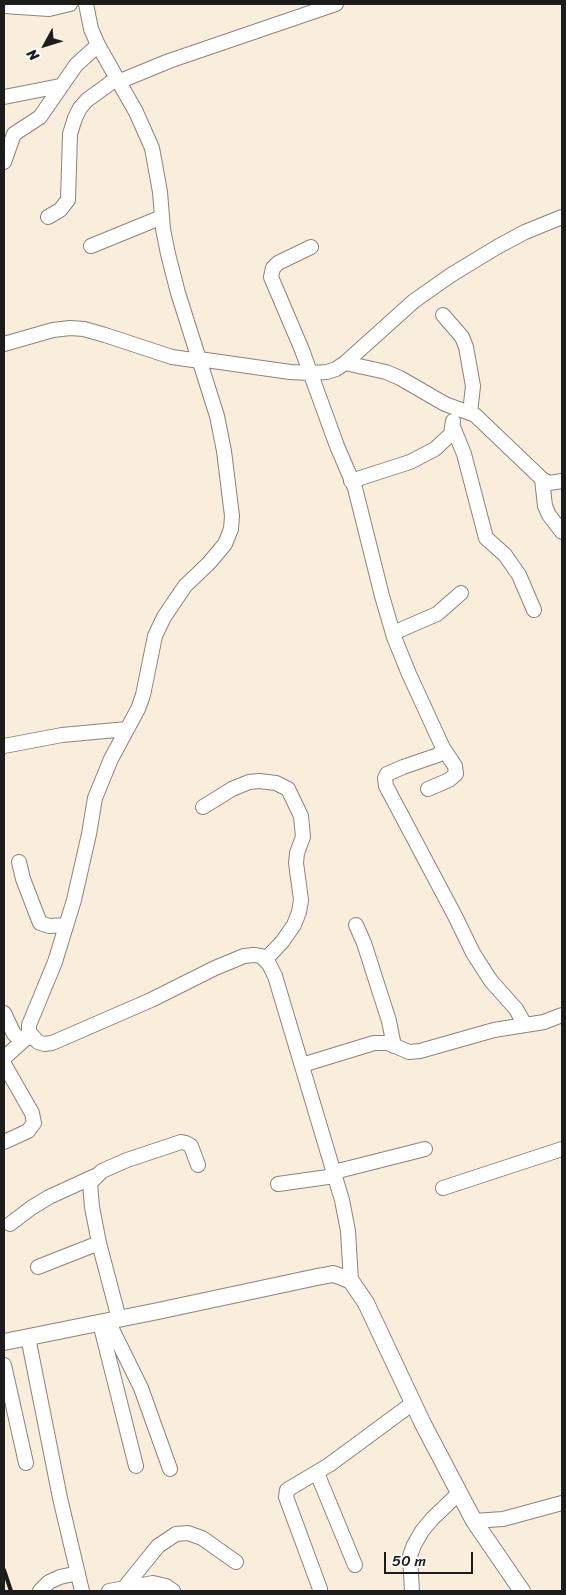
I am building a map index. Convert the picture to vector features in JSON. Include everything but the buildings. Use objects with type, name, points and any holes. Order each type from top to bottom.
[{"type":"street","points":[[4,6],[49,9],[70,4]]},
{"type":"street","points":[[29,1038],[29,1025],[55,962],[74,900],[95,798],[103,775],[138,709],[143,695],[155,636],[164,617],[185,586],[219,553],[225,544],[231,530],[232,516],[224,451],[217,416],[178,293],[168,254],[152,148],[136,112],[98,45],[91,29],[86,4]]},
{"type":"street","points":[[48,216],[60,210],[68,200],[70,134],[74,118],[87,100],[117,81],[336,4]]},
{"type":"street","points":[[4,162],[11,141],[19,130],[40,117],[76,65],[98,45]]},
{"type":"street","points":[[4,97],[60,86]]},
{"type":"street","points":[[4,132],[19,130]]},
{"type":"street","points":[[91,246],[162,217]]},
{"type":"street","points":[[4,344],[53,330],[77,328],[172,357],[310,373],[327,372],[346,363],[414,301],[451,275],[496,247],[525,232],[562,217]]},
{"type":"street","points":[[311,247],[278,263],[271,273],[352,481],[393,633],[409,674],[443,748],[455,766],[456,774],[449,780],[428,789]]},
{"type":"street","points":[[443,315],[462,337],[466,347],[472,386],[470,413]]},
{"type":"street","points":[[346,363],[386,372],[453,408],[470,413],[482,420],[542,479],[549,483],[562,481]]},
{"type":"street","points":[[352,481],[410,462],[421,457],[444,441],[451,434],[453,427],[453,408]]},
{"type":"street","points":[[453,427],[464,454],[486,538],[512,565],[534,610]]},
{"type":"street","points":[[542,479],[545,506],[549,515],[562,532]]},
{"type":"street","points":[[393,633],[437,614],[461,593]]},
{"type":"street","points":[[4,746],[62,735],[127,729]]},
{"type":"street","points":[[443,748],[438,755],[403,766],[387,774],[385,778],[386,786],[473,953],[491,981],[516,1009],[525,1025]]},
{"type":"street","points":[[203,806],[232,789],[249,782],[259,781],[276,783],[288,788],[301,816],[303,837],[297,853],[296,863],[301,900],[299,912],[294,926],[265,960]]},
{"type":"street","points":[[19,862],[23,879],[40,923],[49,926],[66,925]]},
{"type":"street","points":[[356,925],[364,943],[389,1021],[394,1046]]},
{"type":"street","points":[[4,1013],[14,1034],[19,1038],[52,1043],[151,1000],[215,968],[244,956],[261,956],[269,964],[275,976],[342,1200],[348,1232],[352,1281],[366,1303],[413,1403],[474,1521],[522,1591]]},
{"type":"street","points":[[302,1065],[382,1042],[400,1050],[409,1052],[420,1051],[494,1030],[544,1022],[562,1015]]},
{"type":"street","points":[[4,1058],[29,1038]]},
{"type":"street","points":[[4,1064],[32,1113],[34,1123],[28,1131],[4,1142]]},
{"type":"street","points":[[10,1224],[49,1197],[102,1171],[127,1160],[181,1142],[191,1146],[198,1165]]},
{"type":"street","points":[[278,1184],[335,1174],[425,1149]]},
{"type":"street","points":[[443,1188],[562,1149]]},
{"type":"street","points":[[95,1176],[90,1183],[90,1190],[109,1321],[136,1466]]},
{"type":"street","points":[[38,1267],[99,1243]]},
{"type":"street","points":[[4,1342],[333,1274],[352,1281]]},
{"type":"street","points":[[109,1321],[141,1388],[170,1469]]},
{"type":"street","points":[[28,1337],[60,1498],[82,1591]]},
{"type":"street","points":[[4,1365],[26,1463]]},
{"type":"street","points":[[320,1589],[286,1497],[287,1490],[317,1473],[413,1403]]},
{"type":"street","points":[[317,1473],[354,1565]]},
{"type":"street","points":[[412,1591],[410,1556],[414,1544],[432,1519],[460,1494]]},
{"type":"street","points":[[474,1521],[503,1519],[562,1503]]},
{"type":"street","points":[[124,1588],[158,1546],[176,1534],[188,1533],[202,1538],[236,1562]]},
{"type":"street","points":[[40,1591],[49,1582],[78,1572]]},
{"type":"street","points":[[109,1591],[153,1583],[166,1586],[173,1591]]},
{"type":"railway","points":[[4,1570],[11,1591]]}]
